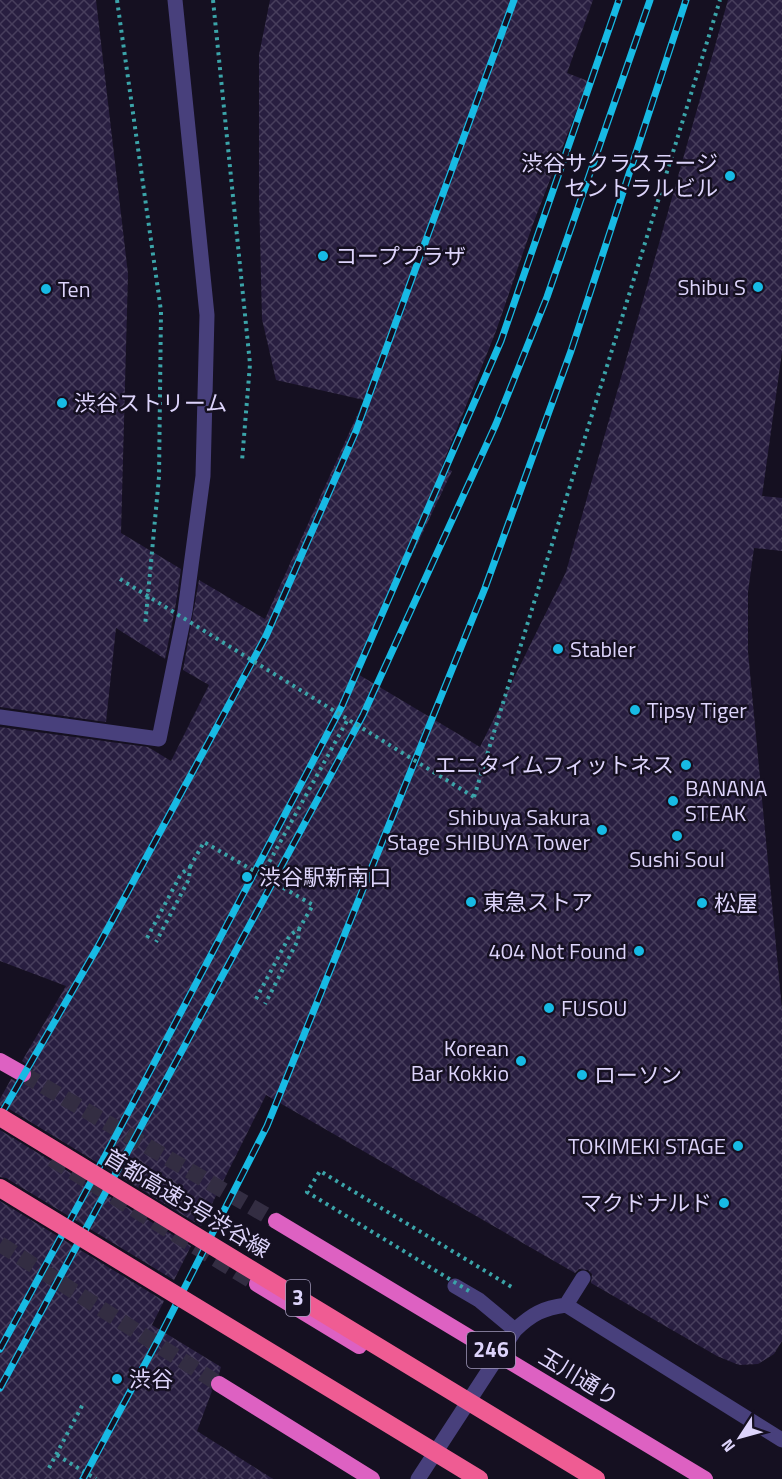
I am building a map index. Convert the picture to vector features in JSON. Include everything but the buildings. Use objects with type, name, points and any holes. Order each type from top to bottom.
[{"type":"highway","points":[[0,1060],[23,1074]]},
{"type":"highway","name":"首都高速3号渋谷線","points":[[0,1117],[596,1479]]},
{"type":"highway","points":[[0,1188],[479,1479]]},
{"type":"highway","name":"玉川通り","points":[[276,1221],[705,1479]]},
{"type":"highway","points":[[257,1284],[582,1479]]},
{"type":"highway","points":[[238,1328],[487,1479]]},
{"type":"highway","points":[[219,1384],[372,1479]]},
{"type":"street","points":[[0,717],[159,739],[184,611],[203,476],[207,315],[175,0]]},
{"type":"street","points":[[566,1305],[583,1278]]},
{"type":"street","points":[[462,1288],[515,1330]]},
{"type":"street","points":[[418,1479],[515,1330],[528,1318],[546,1308],[566,1305],[782,1440]]},
{"type":"path","points":[[117,0],[161,311],[159,477],[144,629]]},
{"type":"path","points":[[120,579],[474,797],[720,0]]},
{"type":"path","points":[[262,875],[348,720]]},
{"type":"path","points":[[147,938],[181,874],[190,867],[204,842],[313,905],[299,929],[298,940],[265,1004]]},
{"type":"path","points":[[156,942],[189,879],[190,867]]},
{"type":"path","points":[[256,999],[290,935],[299,929]]},
{"type":"path","points":[[462,1288],[307,1192],[320,1171],[546,1308]]},
{"type":"path","points":[[49,1468],[83,1404]]},
{"type":"path","points":[[57,1455],[96,1479]]},
{"type":"tunnel","points":[[23,1074],[276,1221]]},
{"type":"tunnel","points":[[52,1159],[257,1284]]},
{"type":"tunnel","points":[[0,1244],[219,1384]]},
{"type":"railway","points":[[0,1116],[100,943],[266,636],[356,431],[514,0]]},
{"type":"railway","points":[[0,1349],[110,1147],[342,706],[501,341],[619,0]]},
{"type":"railway","points":[[0,1388],[363,715],[496,424],[547,297],[650,0]]},
{"type":"railway","points":[[83,1479],[159,1338],[267,1126],[485,588],[571,351],[686,0]]},
{"type":"place","name":"渋谷サクラステージ セントラルビル","points":[[730,176]]},
{"type":"place","name":"コーププラザ","points":[[323,256]]},
{"type":"place","name":"Shibu S","points":[[758,287]]},
{"type":"place","name":"Ten","points":[[46,289]]},
{"type":"place","name":"渋谷ストリーム","points":[[62,403]]},
{"type":"place","name":"Stabler","points":[[558,649]]},
{"type":"place","name":"Tipsy Tiger","points":[[635,710]]},
{"type":"place","name":"エニタイムフィットネス","points":[[686,765]]},
{"type":"place","name":"BANANA STEAK","points":[[673,801]]},
{"type":"place","name":"Shibuya Sakura Stage SHIBUYA Tower","points":[[602,830]]},
{"type":"place","name":"Sushi Soul","points":[[677,836]]},
{"type":"place","name":"渋谷駅新南口","points":[[247,877]]},
{"type":"place","name":"東急ストア","points":[[471,902]]},
{"type":"place","name":"松屋","points":[[702,903]]},
{"type":"place","name":"404 Not Found","points":[[639,951]]},
{"type":"place","name":"FUSOU","points":[[549,1008]]},
{"type":"place","name":"Korean Bar Kokkio","points":[[521,1061]]},
{"type":"place","name":"ローソン","points":[[582,1075]]},
{"type":"place","name":"TOKIMEKI STAGE","points":[[738,1146]]},
{"type":"place","name":"マクドナルド","points":[[724,1203]]},
{"type":"place","name":"渋谷","points":[[117,1379]]}]
